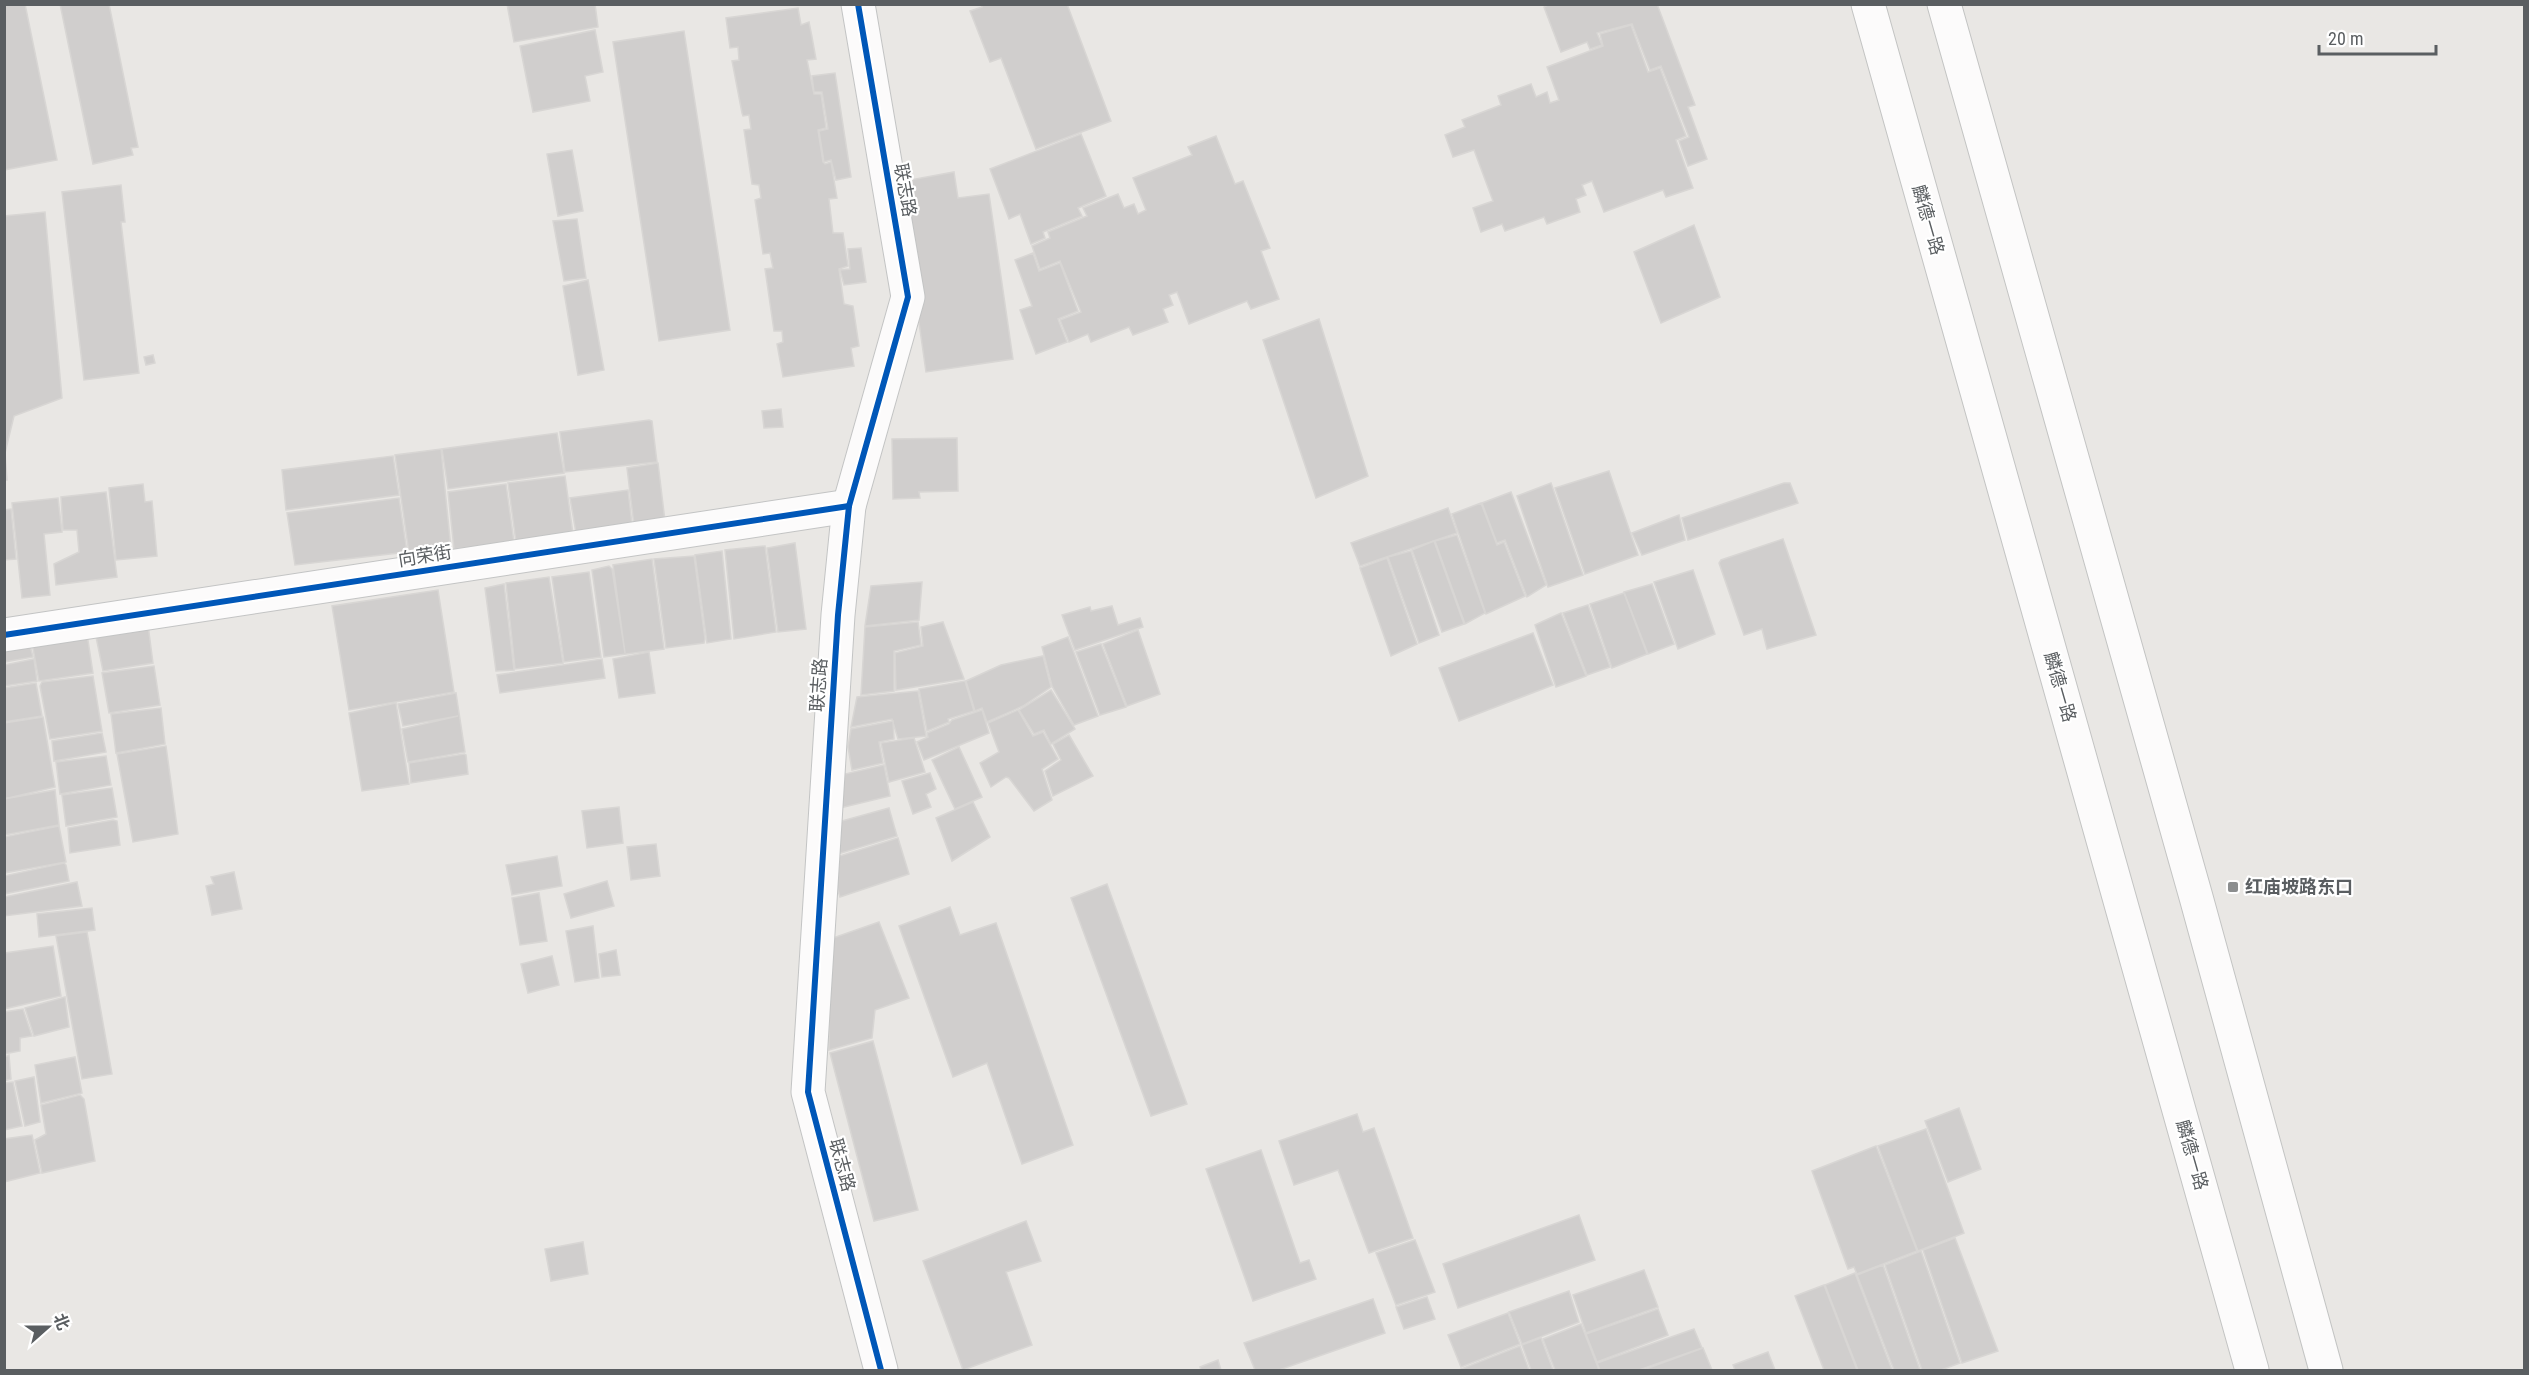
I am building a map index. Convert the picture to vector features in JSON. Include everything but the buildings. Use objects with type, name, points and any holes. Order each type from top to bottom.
[{"type":"main road","name":"联志路","points":[[858,4],[908,297],[849,506],[838,615],[808,1092],[880,1371]]},
{"type":"main road","name":"麟德一路","points":[[1868,4],[2252,1371]]},
{"type":"main road","points":[[1944,4],[2193,885],[2326,1371]]},
{"type":"main road","name":"向荣街","points":[[4,635],[849,506]]},
{"type":"cycle path","points":[[858,4],[908,297],[849,506],[838,615],[808,1092],[881,1370]]},
{"type":"cycle path","points":[[4,635],[849,506]]},
{"type":"place","name":"红庙坡路东口","points":[[2233,887]]}]
